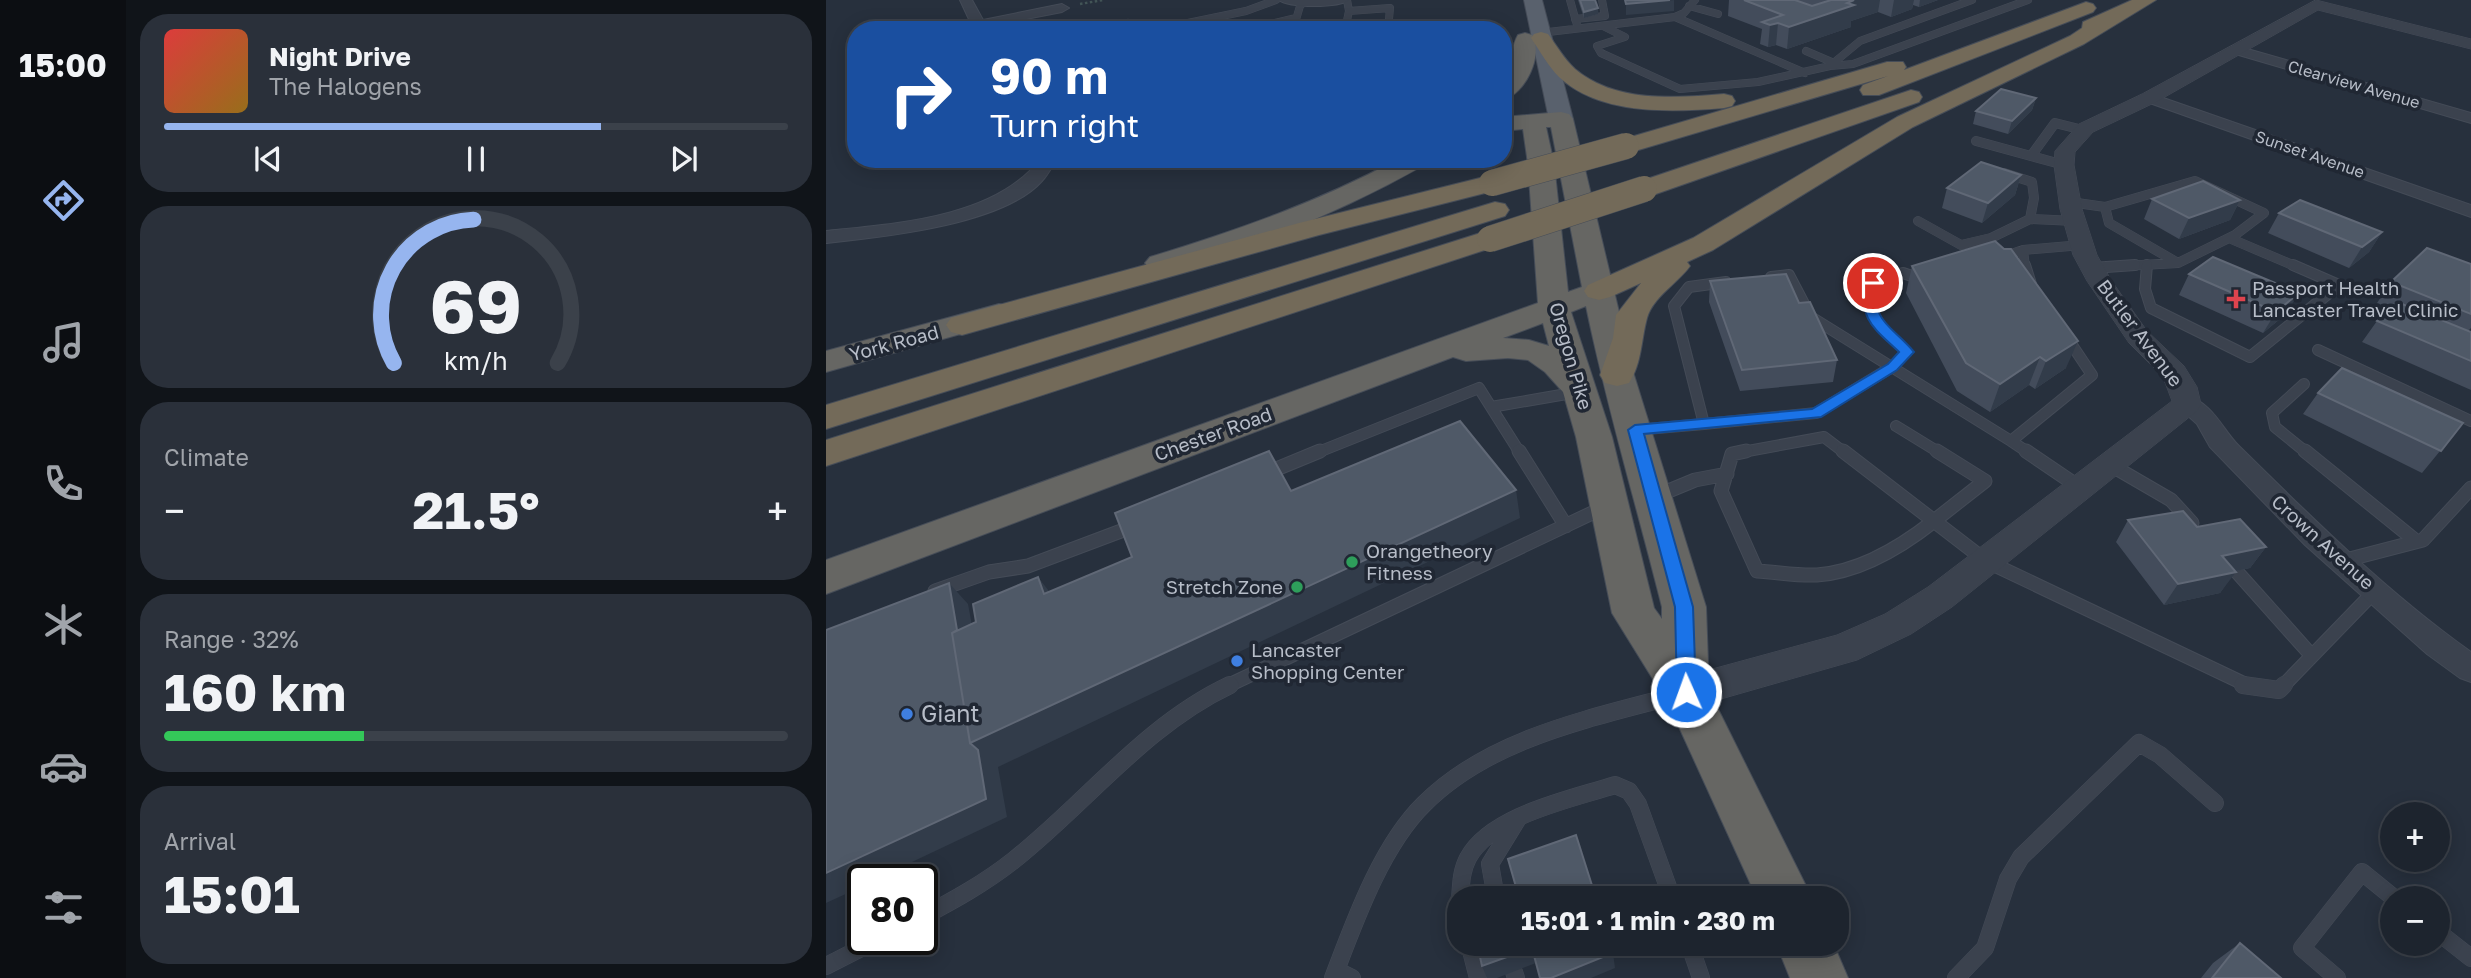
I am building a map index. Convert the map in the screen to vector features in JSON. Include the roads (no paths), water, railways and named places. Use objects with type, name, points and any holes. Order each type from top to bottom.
[{"type":"highway","points":[[826,453],[1492,211],[1640,165],[2082,0]]},
{"type":"highway","points":[[826,417],[1640,165],[1941,86],[2109,8],[2147,0]]},
{"type":"highway","points":[[1599,291],[1703,244],[1887,131],[2077,40],[2109,8]]},
{"type":"highway","points":[[1512,82],[1522,70],[1535,37],[1573,78],[1608,94],[1646,103],[1699,103],[1769,95],[1918,61]]},
{"type":"highway","points":[[1512,123],[1561,119]]},
{"type":"highway","name":"Oregon Pike","points":[[1561,119],[1617,375],[1684,607],[1686,692]]},
{"type":"highway","name":"Oregon Pike","points":[[1532,121],[1541,164],[1554,308],[1582,392],[1634,613],[1686,692],[1779,886]]},
{"type":"highway","name":"York Road","points":[[826,362],[962,325],[1206,249],[1349,194],[1400,168]]},
{"type":"highway","points":[[962,325],[1310,229],[1492,211]]},
{"type":"highway","points":[[1617,375],[1629,338],[1632,315],[1661,278],[1703,244]]},
{"type":"highway","name":"Chester Road","points":[[826,577],[1599,291]]},
{"type":"highway","points":[[1339,386],[1461,352],[1511,348],[1532,351],[1548,358],[1582,392]]},
{"type":"highway","points":[[1810,956],[1819,978]]},
{"type":"main road","name":"Oregon Pike","points":[[1518,0],[1535,37],[1561,119]]},
{"type":"main road","name":"Oregon Pike","points":[[1532,121],[1535,37],[1533,0]]},
{"type":"street","points":[[965,0],[976,21]]},
{"type":"street","points":[[1285,0],[1346,4]]},
{"type":"street","points":[[2064,165],[2065,151],[2083,130],[2320,3],[2471,44]]},
{"type":"street","points":[[1005,21],[1062,8]]},
{"type":"street","name":"Clearview Avenue","points":[[2236,50],[2471,118]]},
{"type":"street","name":"Sunset Avenue","points":[[2149,97],[2471,211]]},
{"type":"street","name":"Butler Avenue","points":[[1686,692],[1844,649],[1898,624],[1940,597],[2187,404],[2183,387],[2174,372],[2138,337],[2080,234],[2064,165]]},
{"type":"street","points":[[826,237],[915,227],[965,214],[1030,181],[1041,168]]},
{"type":"street","name":"Crown Avenue","points":[[2187,404],[2206,419],[2219,441],[2267,492],[2438,645],[2471,668]]},
{"type":"lane","points":[[1198,21],[1246,11],[1276,0]]},
{"type":"lane","points":[[1535,37],[1675,17],[1684,13],[1695,0]]},
{"type":"lane","points":[[1832,64],[1860,41],[1972,0]]},
{"type":"lane","points":[[1603,26],[1625,37],[1597,46],[1601,53],[1680,89],[1726,86],[1805,73],[1832,64],[1853,64],[2028,0]]},
{"type":"lane","points":[[1295,21],[1304,2]]},
{"type":"lane","points":[[1346,4],[1390,8],[1389,21]]},
{"type":"lane","points":[[1573,10],[1605,16],[1600,6]]},
{"type":"lane","points":[[1689,6],[1718,14]]},
{"type":"lane","points":[[1573,10],[1581,9]]},
{"type":"lane","points":[[1573,10],[1578,29]]},
{"type":"lane","points":[[1675,17],[1805,73]]},
{"type":"lane","points":[[1283,21],[1296,18]]},
{"type":"lane","points":[[1917,20],[1927,24]]},
{"type":"lane","points":[[1937,27],[1948,30]]},
{"type":"lane","points":[[1806,51],[1832,64]]},
{"type":"lane","points":[[2031,156],[2054,123],[2083,130]]},
{"type":"lane","points":[[1976,141],[2064,165]]},
{"type":"lane","points":[[1993,169],[2032,182],[2034,198],[2030,219]]},
{"type":"lane","points":[[1918,221],[1961,245],[1991,238],[2030,219],[2080,234],[2147,265],[2178,263],[2229,237],[2264,213],[2195,181],[2105,207],[2080,234],[1986,262]]},
{"type":"lane","points":[[2105,207],[2109,223],[2178,263]]},
{"type":"lane","points":[[2147,265],[2145,289],[2151,308],[2250,356],[2339,285],[2229,237]]},
{"type":"lane","points":[[2023,250],[2027,278],[2041,299]]},
{"type":"lane","points":[[2196,254],[2208,259]]},
{"type":"lane","points":[[1635,430],[1816,413],[1892,367],[1907,352],[1876,322],[1868,301],[1873,283],[1903,273],[1926,281],[1938,277]]},
{"type":"lane","points":[[1764,278],[1789,275],[1811,317],[2011,441],[2079,487]]},
{"type":"lane","points":[[1704,424],[1674,306],[1689,287],[1739,281]]},
{"type":"lane","points":[[2301,301],[2313,306]]},
{"type":"lane","points":[[2011,441],[2092,375],[2056,321]]},
{"type":"lane","points":[[2318,350],[2471,421]]},
{"type":"lane","points":[[2304,384],[2272,414],[2275,427],[2416,541]]},
{"type":"lane","points":[[1248,480],[1479,388],[1566,526]]},
{"type":"lane","points":[[1491,407],[1582,392]]},
{"type":"lane","points":[[1896,426],[1985,481],[1934,522],[1878,558],[1826,574],[1756,571],[1721,491],[1732,454],[1824,437],[1934,522],[1986,561],[2246,686],[2279,690],[2375,590]]},
{"type":"lane","points":[[2109,464],[2171,500],[2202,533]]},
{"type":"lane","points":[[1654,497],[1695,480],[1727,474]]},
{"type":"lane","points":[[2342,561],[2423,540],[2471,488]]},
{"type":"lane","points":[[938,908],[972,891],[1024,852],[1168,720],[1202,698],[1610,504]]},
{"type":"lane","points":[[926,595],[989,572],[1028,566],[1146,521]]},
{"type":"lane","points":[[2237,572],[2312,656]]},
{"type":"lane","points":[[1340,975],[1400,835],[1424,805],[1458,777],[1497,755],[1549,732],[1686,692]]},
{"type":"lane","points":[[1956,978],[1985,948],[2008,879],[2021,857],[2139,743],[2160,755],[2215,803]]},
{"type":"lane","points":[[1461,886],[1462,874],[1469,856],[1492,832],[1519,817],[1607,786],[1623,787],[1638,804],[1668,886]]},
{"type":"lane","points":[[1494,886],[1490,864],[1519,817]]},
{"type":"lane","points":[[2337,978],[2302,948],[2362,872],[2380,887]]},
{"type":"lane","points":[[2450,941],[2471,958]]},
{"type":"lane","points":[[826,966],[848,955]]},
{"type":"lane","points":[[1472,956],[1478,978]]},
{"type":"lane","points":[[1693,956],[1701,978]]},
{"type":"place","name":"Passport Health Lancaster Travel Clinic","points":[[2236,299]]},
{"type":"place","name":"Orangetheory Fitness","points":[[1352,562]]},
{"type":"place","name":"Stretch Zone","points":[[1297,587]]},
{"type":"place","name":"Lancaster Shopping Center","points":[[1237,661]]},
{"type":"place","name":"Giant","points":[[907,714]]}]
